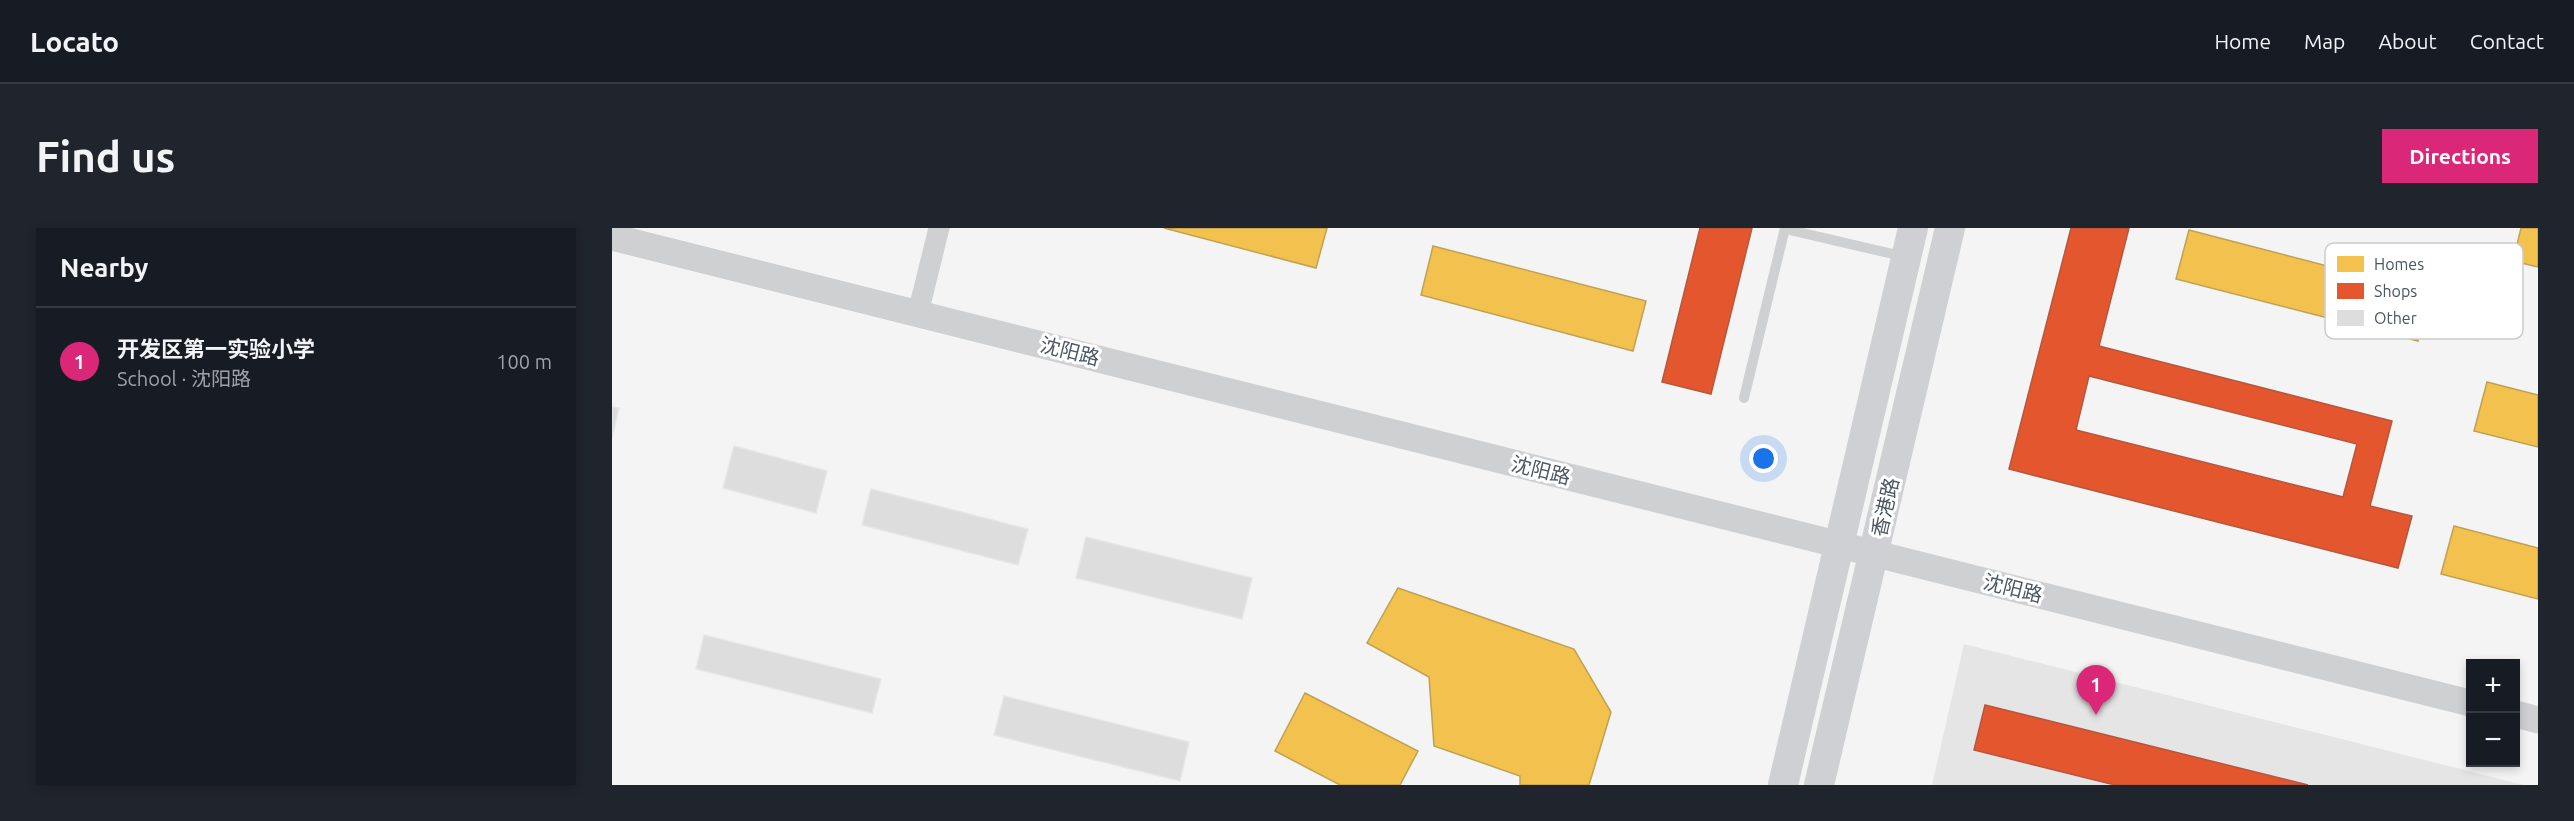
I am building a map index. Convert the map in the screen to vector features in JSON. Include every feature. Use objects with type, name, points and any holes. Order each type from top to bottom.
[{"type":"main road","name":"香港路","points":[[1783,785],[1913,228]]},
{"type":"main road","name":"香港路","points":[[1819,785],[1950,228]]},
{"type":"street","points":[[918,313],[939,228]]},
{"type":"street","name":"沈阳路","points":[[612,237],[2466,702]]},
{"type":"street","points":[[2520,715],[2538,720]]},
{"type":"lane","points":[[1744,398],[1785,228],[1906,257]]},
{"type":"shaded area","points":[[1964,644],[2524,785],[1932,785]]},
{"type":"building: Homes","points":[[1164,228],[1327,228],[1316,268]]},
{"type":"building: Homes","points":[[2521,228],[2538,228],[2538,267],[2523,263],[2523,243],[2517,243]]},
{"type":"building: Homes","points":[[2189,230],[2325,265],[2325,317],[2176,279]]},
{"type":"building: Homes","points":[[1433,246],[1646,301],[1633,351],[1421,295]]},
{"type":"building: Homes","points":[[2487,382],[2538,395],[2538,447],[2474,431]]},
{"type":"building: Homes","points":[[2454,526],[2538,548],[2538,599],[2441,574]]},
{"type":"building: Homes","points":[[1398,588],[1574,649],[1611,712],[1589,785],[1520,785],[1520,776],[1434,746],[1429,677],[1367,643]]},
{"type":"building: Homes","points":[[1305,693],[1418,751],[1400,785],[1340,785],[1275,751]]},
{"type":"building: Shops","points":[[1700,228],[1752,228],[1711,394],[1662,382]]},
{"type":"building: Shops","points":[[2071,228],[2129,228],[2099,346],[2392,421],[2370,506],[2412,516],[2398,568],[2009,469]],"holes":[[[2089,376],[2357,444],[2343,497],[2076,430]]]},
{"type":"building: Shops","points":[[1985,705],[2308,785],[2115,785],[1974,750]]},
{"type":"building: Other","points":[[612,407],[619,408],[612,438]]},
{"type":"building: Other","points":[[734,446],[827,471],[816,513],[723,488]]},
{"type":"building: Other","points":[[871,489],[1028,529],[1018,565],[862,525]]},
{"type":"building: Other","points":[[1086,537],[1252,578],[1242,619],[1076,578]]},
{"type":"building: Other","points":[[704,635],[881,679],[872,713],[696,669]]},
{"type":"building: Other","points":[[1004,696],[1189,742],[1180,781],[994,735]]},
{"type":"place","name":"开发区第一实验小学","points":[[2096,715]]}]
